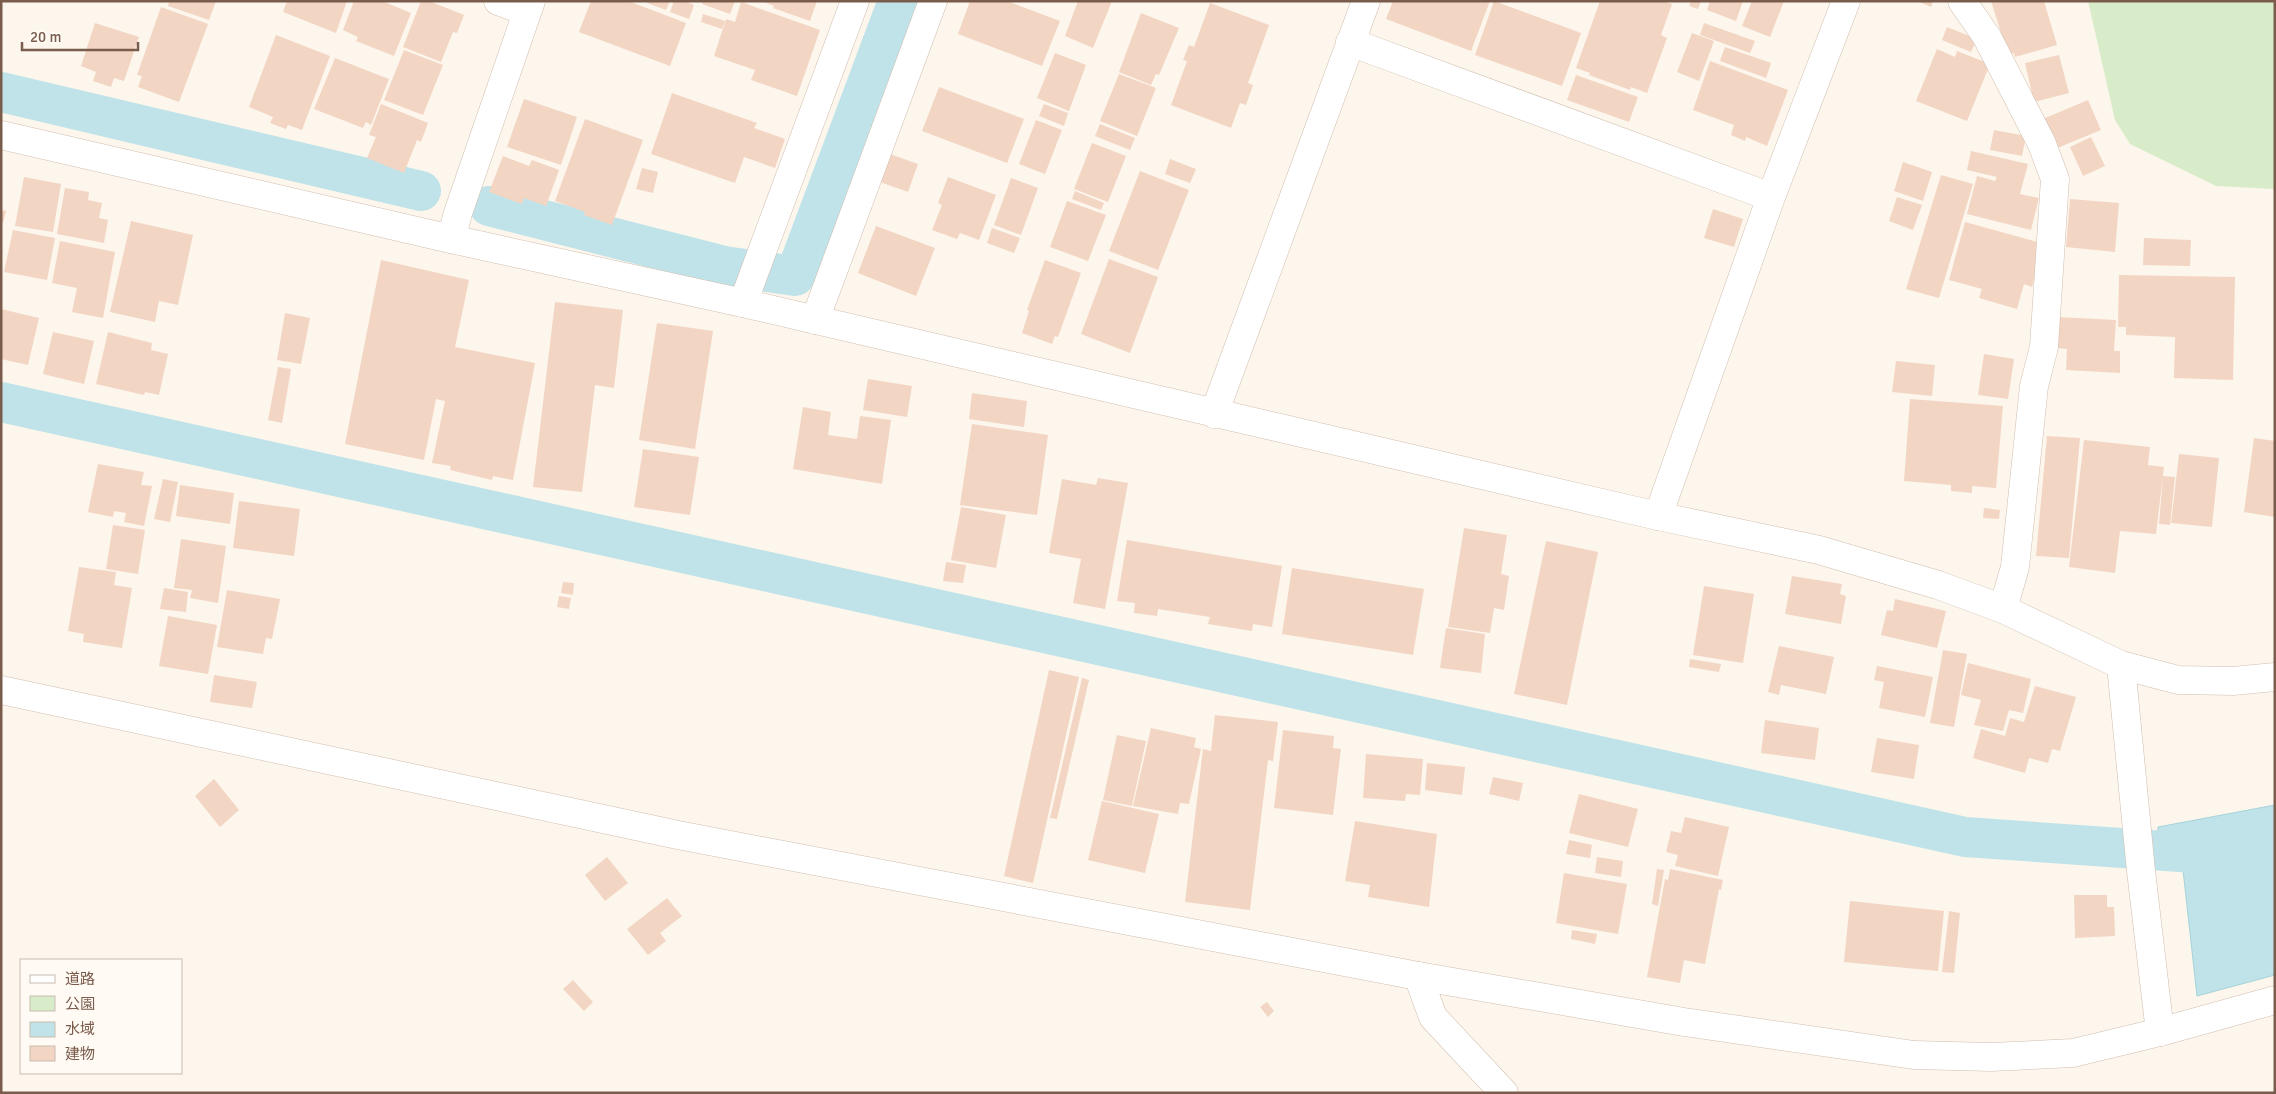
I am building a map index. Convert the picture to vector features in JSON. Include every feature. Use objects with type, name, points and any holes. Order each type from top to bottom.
[{"type":"street","points":[[451,239],[458,213],[529,7],[498,1]]},
{"type":"street","points":[[751,280],[855,1]]},
{"type":"street","points":[[815,320],[933,1]]},
{"type":"street","points":[[1658,516],[1771,196],[1846,1]]},
{"type":"street","points":[[1962,1],[1987,37],[2042,144],[2055,179],[2044,347],[2034,386],[2015,567],[2003,609]]},
{"type":"street","points":[[1214,414],[1350,42],[1361,2]]},
{"type":"street","points":[[1350,42],[1771,196]]},
{"type":"street","points":[[1,135],[451,239],[751,280],[815,320],[1658,516],[1819,550],[1938,585],[2003,609],[2121,665],[2178,680],[2233,681],[2275,678]]},
{"type":"street","points":[[2121,665],[2141,871],[2160,1032]]},
{"type":"street","points":[[1,690],[678,836],[1418,976],[1684,1022],[1914,1055],[1991,1057],[2072,1053],[2160,1032],[2275,1000]]},
{"type":"street","points":[[1418,976],[1433,1017],[1504,1093]]},
{"type":"green space","points":[[2088,1],[2275,1],[2275,189],[2216,186],[2130,144],[2115,120]]},
{"type":"water","points":[[2275,805],[2275,975],[2197,996],[2183,870],[2158,868],[2158,827]]},
{"type":"building","points":[[169,1],[216,1],[209,20],[168,6]]},
{"type":"building","points":[[287,1],[347,1],[336,33],[283,12]]},
{"type":"building","points":[[354,1],[382,1],[411,13],[394,56],[356,41],[358,37],[343,30]]},
{"type":"building","points":[[421,1],[429,1],[464,15],[457,33],[453,32],[441,62],[403,47]]},
{"type":"building","points":[[591,1],[628,1],[686,23],[670,66],[579,32]]},
{"type":"building","points":[[648,1],[670,1],[666,10],[647,3]]},
{"type":"building","points":[[674,1],[685,1],[694,5],[689,19],[670,12]]},
{"type":"building","points":[[703,1],[735,1],[730,14],[702,4]]},
{"type":"building","points":[[762,1],[817,1],[810,21],[773,8],[774,6]]},
{"type":"building","points":[[970,1],[1007,1],[1060,21],[1042,66],[958,34]]},
{"type":"building","points":[[1078,1],[1112,1],[1093,48],[1065,36]]},
{"type":"building","points":[[1393,1],[1490,1],[1471,51],[1386,19]]},
{"type":"building","points":[[1494,1],[1581,33],[1562,86],[1475,55]]},
{"type":"building","points":[[1600,1],[1663,1],[1672,4],[1661,35],[1667,38],[1647,93],[1631,87],[1630,90],[1589,75],[1590,73],[1576,68]]},
{"type":"building","points":[[1691,1],[1701,1],[1698,9],[1689,6]]},
{"type":"building","points":[[1710,1],[1743,1],[1736,21],[1707,10]]},
{"type":"building","points":[[1752,1],[1784,1],[1770,37],[1742,26]]},
{"type":"building","points":[[1917,1],[1933,1],[1931,7]]},
{"type":"building","points":[[1991,1],[2044,1],[2057,45],[2015,57],[2014,53],[2008,55]]},
{"type":"building","points":[[741,2],[820,30],[797,96],[751,80],[755,70],[714,56],[726,19],[735,22]]},
{"type":"building","points":[[1210,3],[1269,25],[1248,83],[1253,85],[1246,105],[1240,103],[1231,128],[1171,105],[1187,61],[1183,60],[1189,45],[1194,47]]},
{"type":"building","points":[[161,7],[208,24],[179,102],[138,87],[142,76],[137,75]]},
{"type":"building","points":[[1141,13],[1179,28],[1159,75],[1156,74],[1151,85],[1119,72]]},
{"type":"building","points":[[703,14],[725,21],[722,29],[701,22]]},
{"type":"building","points":[[95,23],[139,37],[124,81],[114,78],[111,87],[93,81],[96,72],[81,66]]},
{"type":"building","points":[[1704,23],[1755,41],[1750,53],[1700,35]]},
{"type":"building","points":[[1947,27],[1977,39],[1971,52],[1942,40]]},
{"type":"building","points":[[1692,33],[1714,41],[1699,81],[1677,72]]},
{"type":"building","points":[[276,35],[330,56],[302,130],[288,125],[286,129],[270,123],[273,117],[249,107]]},
{"type":"building","points":[[1725,47],[1771,63],[1766,78],[1720,61]]},
{"type":"building","points":[[1937,49],[1955,57],[1957,51],[1990,64],[1967,121],[1916,101]]},
{"type":"building","points":[[404,50],[443,65],[423,115],[384,100]]},
{"type":"building","points":[[1055,53],[1086,65],[1069,111],[1037,98]]},
{"type":"building","points":[[2059,55],[2069,93],[2034,102],[2025,63]]},
{"type":"building","points":[[335,58],[389,79],[371,125],[366,122],[363,128],[314,109]]},
{"type":"building","points":[[1710,61],[1788,90],[1767,146],[1746,137],[1745,141],[1731,135],[1734,125],[1693,110]]},
{"type":"building","points":[[1119,74],[1156,88],[1137,136],[1100,121]]},
{"type":"building","points":[[1576,75],[1638,97],[1629,122],[1567,100]]},
{"type":"building","points":[[939,87],[1024,119],[1007,163],[922,131]]},
{"type":"building","points":[[672,93],[757,123],[754,128],[785,139],[775,168],[744,157],[735,183],[651,154]]},
{"type":"building","points":[[524,99],[577,117],[561,165],[507,147]]},
{"type":"building","points":[[2088,100],[2101,130],[2055,149],[2043,119]]},
{"type":"building","points":[[381,104],[428,123],[421,142],[417,140],[404,173],[367,158],[376,137],[369,135]]},
{"type":"building","points":[[1044,104],[1068,113],[1064,126],[1039,116]]},
{"type":"building","points":[[585,119],[643,140],[612,225],[584,215],[585,212],[555,201]]},
{"type":"building","points":[[1036,120],[1062,130],[1045,174],[1019,164]]},
{"type":"building","points":[[1100,124],[1135,138],[1130,150],[1095,136]]},
{"type":"building","points":[[1994,130],[2026,136],[2022,156],[1990,150]]},
{"type":"building","points":[[2091,137],[2105,166],[2083,176],[2070,147]]},
{"type":"building","points":[[1092,143],[1126,156],[1108,202],[1074,189]]},
{"type":"building","points":[[1971,151],[2028,164],[2020,194],[2039,198],[2031,230],[1967,214],[1977,176],[1995,181],[1997,177],[1967,170]]},
{"type":"building","points":[[890,154],[918,164],[908,192],[880,182]]},
{"type":"building","points":[[503,156],[529,166],[532,160],[559,170],[546,206],[524,198],[522,204],[489,192]]},
{"type":"building","points":[[1170,159],[1196,169],[1190,183],[1165,174]]},
{"type":"building","points":[[1903,162],[1932,172],[1923,201],[1894,191]]},
{"type":"building","points":[[642,168],[658,172],[653,193],[636,189]]},
{"type":"building","points":[[1140,171],[1189,190],[1158,270],[1109,251]]},
{"type":"building","points":[[1941,175],[1973,184],[1939,298],[1906,289]]},
{"type":"building","points":[[24,177],[61,184],[53,232],[15,226]]},
{"type":"building","points":[[948,177],[996,195],[979,240],[960,233],[957,239],[932,230],[942,205],[938,203]]},
{"type":"building","points":[[1011,178],[1038,188],[1021,235],[994,225]]},
{"type":"building","points":[[65,188],[89,192],[88,200],[102,203],[99,218],[108,220],[104,243],[57,234]]},
{"type":"building","points":[[1075,191],[1104,203],[1101,210],[1072,199]]},
{"type":"building","points":[[1897,197],[1922,205],[1913,230],[1889,221]]},
{"type":"building","points":[[2070,199],[2119,203],[2115,252],[2066,247]]},
{"type":"building","points":[[1067,201],[1106,215],[1088,261],[1050,247]]},
{"type":"building","points":[[1713,209],[1743,219],[1734,247],[1704,238]]},
{"type":"building","points":[[1,210],[6,211],[3,223],[1,223]]},
{"type":"building","points":[[131,221],[193,235],[178,305],[159,301],[155,322],[110,312]]},
{"type":"building","points":[[1965,222],[2041,243],[2035,263],[2038,264],[2032,287],[2024,284],[2017,309],[1979,298],[1982,289],[1949,280]]},
{"type":"building","points":[[876,226],[935,248],[916,296],[858,273]]},
{"type":"building","points":[[992,228],[1020,238],[1014,253],[987,243]]},
{"type":"building","points":[[13,230],[55,238],[47,280],[4,272]]},
{"type":"building","points":[[2144,238],[2191,240],[2190,266],[2143,265]]},
{"type":"building","points":[[60,241],[115,252],[103,318],[72,312],[77,288],[52,283]]},
{"type":"building","points":[[1109,259],[1158,277],[1130,353],[1081,334]]},
{"type":"building","points":[[381,260],[469,280],[455,347],[535,363],[513,480],[493,476],[492,480],[450,470],[451,466],[432,463],[445,401],[436,399],[424,460],[345,444]]},
{"type":"building","points":[[1045,260],[1081,273],[1058,337],[1055,336],[1052,344],[1022,333],[1029,311],[1027,310]]},
{"type":"building","points":[[2119,275],[2235,277],[2233,380],[2174,378],[2175,337],[2126,335],[2126,327],[2118,327]]},
{"type":"building","points":[[555,302],[623,310],[614,388],[595,385],[582,492],[533,487]]},
{"type":"building","points":[[1,309],[39,318],[28,365],[1,359]]},
{"type":"building","points":[[285,313],[310,318],[301,364],[277,360]]},
{"type":"building","points":[[2058,317],[2116,320],[2114,351],[2120,351],[2120,373],[2066,370],[2067,349],[2057,348]]},
{"type":"building","points":[[657,323],[713,331],[695,449],[639,440]]},
{"type":"building","points":[[53,332],[94,341],[84,384],[43,374]]},
{"type":"building","points":[[108,332],[152,343],[151,350],[168,354],[159,395],[145,392],[144,395],[96,384]]},
{"type":"building","points":[[1984,354],[2014,359],[2008,399],[1978,395]]},
{"type":"building","points":[[1896,361],[1935,365],[1932,396],[1892,392]]},
{"type":"building","points":[[278,367],[291,369],[282,423],[268,420]]},
{"type":"building","points":[[868,379],[912,386],[907,417],[863,410]]},
{"type":"building","points":[[972,393],[1027,401],[1024,427],[969,419]]},
{"type":"building","points":[[1910,399],[2003,406],[1996,488],[1972,486],[1972,493],[1951,491],[1951,485],[1904,481]]},
{"type":"building","points":[[803,407],[831,412],[828,435],[857,439],[860,416],[891,420],[882,484],[793,469]]},
{"type":"building","points":[[972,424],[1048,435],[1037,515],[960,505]]},
{"type":"building","points":[[2047,436],[2080,438],[2069,558],[2036,556]]},
{"type":"building","points":[[2254,438],[2275,441],[2275,517],[2244,512]]},
{"type":"building","points":[[2084,440],[2150,447],[2148,465],[2164,467],[2156,534],[2120,531],[2115,573],[2069,567]]},
{"type":"building","points":[[643,449],[699,457],[690,515],[634,507]]},
{"type":"building","points":[[2179,454],[2219,458],[2212,527],[2171,523]]},
{"type":"building","points":[[98,464],[144,472],[141,485],[152,486],[144,526],[124,522],[126,513],[114,511],[113,517],[88,512]]},
{"type":"building","points":[[2163,476],[2175,477],[2170,525],[2159,524]]},
{"type":"building","points":[[1098,478],[1128,483],[1105,609],[1073,603],[1081,559],[1049,553],[1062,479],[1096,485]]},
{"type":"building","points":[[163,479],[178,482],[170,522],[154,519]]},
{"type":"building","points":[[180,485],[234,493],[230,524],[176,516]]},
{"type":"building","points":[[239,501],[300,509],[294,556],[233,548]]},
{"type":"building","points":[[961,507],[1006,515],[996,568],[951,560]]},
{"type":"building","points":[[1984,508],[2000,510],[1999,519],[1983,518]]},
{"type":"building","points":[[113,525],[145,530],[138,574],[106,569]]},
{"type":"building","points":[[1464,528],[1507,535],[1501,574],[1509,576],[1504,610],[1494,608],[1490,633],[1448,627]]},
{"type":"building","points":[[181,539],[226,546],[218,603],[190,598],[192,590],[174,588]]},
{"type":"building","points":[[1127,540],[1282,566],[1272,627],[1253,624],[1252,631],[1208,624],[1210,617],[1158,609],[1157,616],[1134,613],[1135,603],[1117,601]]},
{"type":"building","points":[[1546,541],[1598,552],[1567,705],[1514,694]]},
{"type":"building","points":[[946,562],[966,565],[963,583],[943,581]]},
{"type":"building","points":[[79,567],[116,572],[114,585],[132,588],[122,648],[83,642],[84,634],[68,631]]},
{"type":"building","points":[[1292,568],[1424,589],[1413,655],[1282,634]]},
{"type":"building","points":[[1792,576],[1842,584],[1840,594],[1846,596],[1841,624],[1785,614]]},
{"type":"building","points":[[563,582],[574,583],[573,595],[561,593]]},
{"type":"building","points":[[1704,586],[1754,594],[1743,663],[1693,655]]},
{"type":"building","points":[[164,588],[188,592],[186,612],[160,609]]},
{"type":"building","points":[[227,590],[280,599],[272,639],[266,638],[263,654],[217,647]]},
{"type":"building","points":[[559,596],[571,598],[569,609],[557,607]]},
{"type":"building","points":[[1895,599],[1946,611],[1937,648],[1881,635],[1887,610],[1893,611]]},
{"type":"building","points":[[168,616],[217,625],[208,674],[159,666]]},
{"type":"building","points":[[1446,628],[1485,634],[1481,673],[1440,668]]},
{"type":"building","points":[[1779,646],[1834,657],[1826,694],[1781,685],[1779,695],[1768,692]]},
{"type":"building","points":[[1943,650],[1967,654],[1954,727],[1930,723]]},
{"type":"building","points":[[1690,659],[1721,664],[1719,672],[1689,667]]},
{"type":"building","points":[[1968,663],[2031,679],[2023,713],[2009,710],[2003,731],[1974,725],[1981,700],[1961,695]]},
{"type":"building","points":[[1877,666],[1933,677],[1925,717],[1879,708],[1884,682],[1874,680]]},
{"type":"building","points":[[1049,670],[1079,677],[1033,883],[1004,876]]},
{"type":"building","points":[[214,675],[257,682],[252,708],[210,702]]},
{"type":"building","points":[[1082,678],[1089,680],[1057,819],[1050,818]]},
{"type":"building","points":[[2035,686],[2076,697],[2060,751],[2052,749],[2048,763],[2029,758],[2025,773],[1973,758],[1981,729],[2005,736],[2010,718],[2024,722]]},
{"type":"building","points":[[1215,715],[1278,722],[1273,761],[1268,760],[1250,910],[1185,902],[1203,749],[1211,751]]},
{"type":"building","points":[[1765,720],[1819,728],[1815,760],[1761,753]]},
{"type":"building","points":[[1151,728],[1196,738],[1194,747],[1201,749],[1189,804],[1180,803],[1178,814],[1133,806]]},
{"type":"building","points":[[1283,730],[1334,736],[1333,748],[1341,749],[1333,815],[1274,808]]},
{"type":"building","points":[[1117,735],[1146,741],[1132,806],[1103,800]]},
{"type":"building","points":[[1877,738],[1919,745],[1914,779],[1871,772]]},
{"type":"building","points":[[1366,754],[1423,759],[1420,795],[1406,794],[1405,801],[1363,798]]},
{"type":"building","points":[[1427,763],[1465,767],[1462,795],[1425,790]]},
{"type":"building","points":[[1493,777],[1523,783],[1519,801],[1489,794]]},
{"type":"building","points":[[214,779],[239,810],[220,827],[195,796]]},
{"type":"building","points":[[1579,794],[1638,809],[1628,847],[1569,833]]},
{"type":"building","points":[[1102,801],[1159,814],[1145,873],[1088,860]]},
{"type":"building","points":[[1685,817],[1729,827],[1718,876],[1675,866],[1678,855],[1666,852],[1671,831],[1681,833]]},
{"type":"building","points":[[1355,821],[1437,834],[1429,907],[1368,897],[1370,885],[1345,881]]},
{"type":"building","points":[[1569,840],[1592,845],[1590,858],[1566,854]]},
{"type":"building","points":[[607,857],[628,883],[605,901],[585,875]]},
{"type":"building","points":[[1597,857],[1623,861],[1621,877],[1595,873]]},
{"type":"building","points":[[1657,869],[1664,870],[1658,906],[1652,904]]},
{"type":"building","points":[[1670,869],[1723,880],[1721,890],[1719,889],[1705,964],[1684,960],[1680,983],[1647,977],[1665,879],[1668,880]]},
{"type":"building","points":[[1564,873],[1627,884],[1618,934],[1556,923]]},
{"type":"building","points":[[2074,895],[2107,895],[2107,907],[2114,907],[2115,936],[2075,938]]},
{"type":"building","points":[[667,898],[682,916],[660,933],[666,941],[648,955],[627,929]]},
{"type":"building","points":[[1850,901],[1944,911],[1938,971],[1844,962]]},
{"type":"building","points":[[1949,911],[1960,913],[1954,973],[1942,972]]},
{"type":"building","points":[[1572,930],[1597,934],[1595,944],[1571,939]]},
{"type":"building","points":[[573,980],[593,1002],[584,1011],[563,989]]},
{"type":"building","points":[[1267,1002],[1274,1011],[1268,1017],[1260,1007]]},
{"type":"waterway","points":[[489,206],[724,266],[795,276],[898,1]]},
{"type":"waterway","points":[[1,92],[421,191]]},
{"type":"waterway","points":[[1,402],[1965,837],[2237,856],[2275,849]]}]
